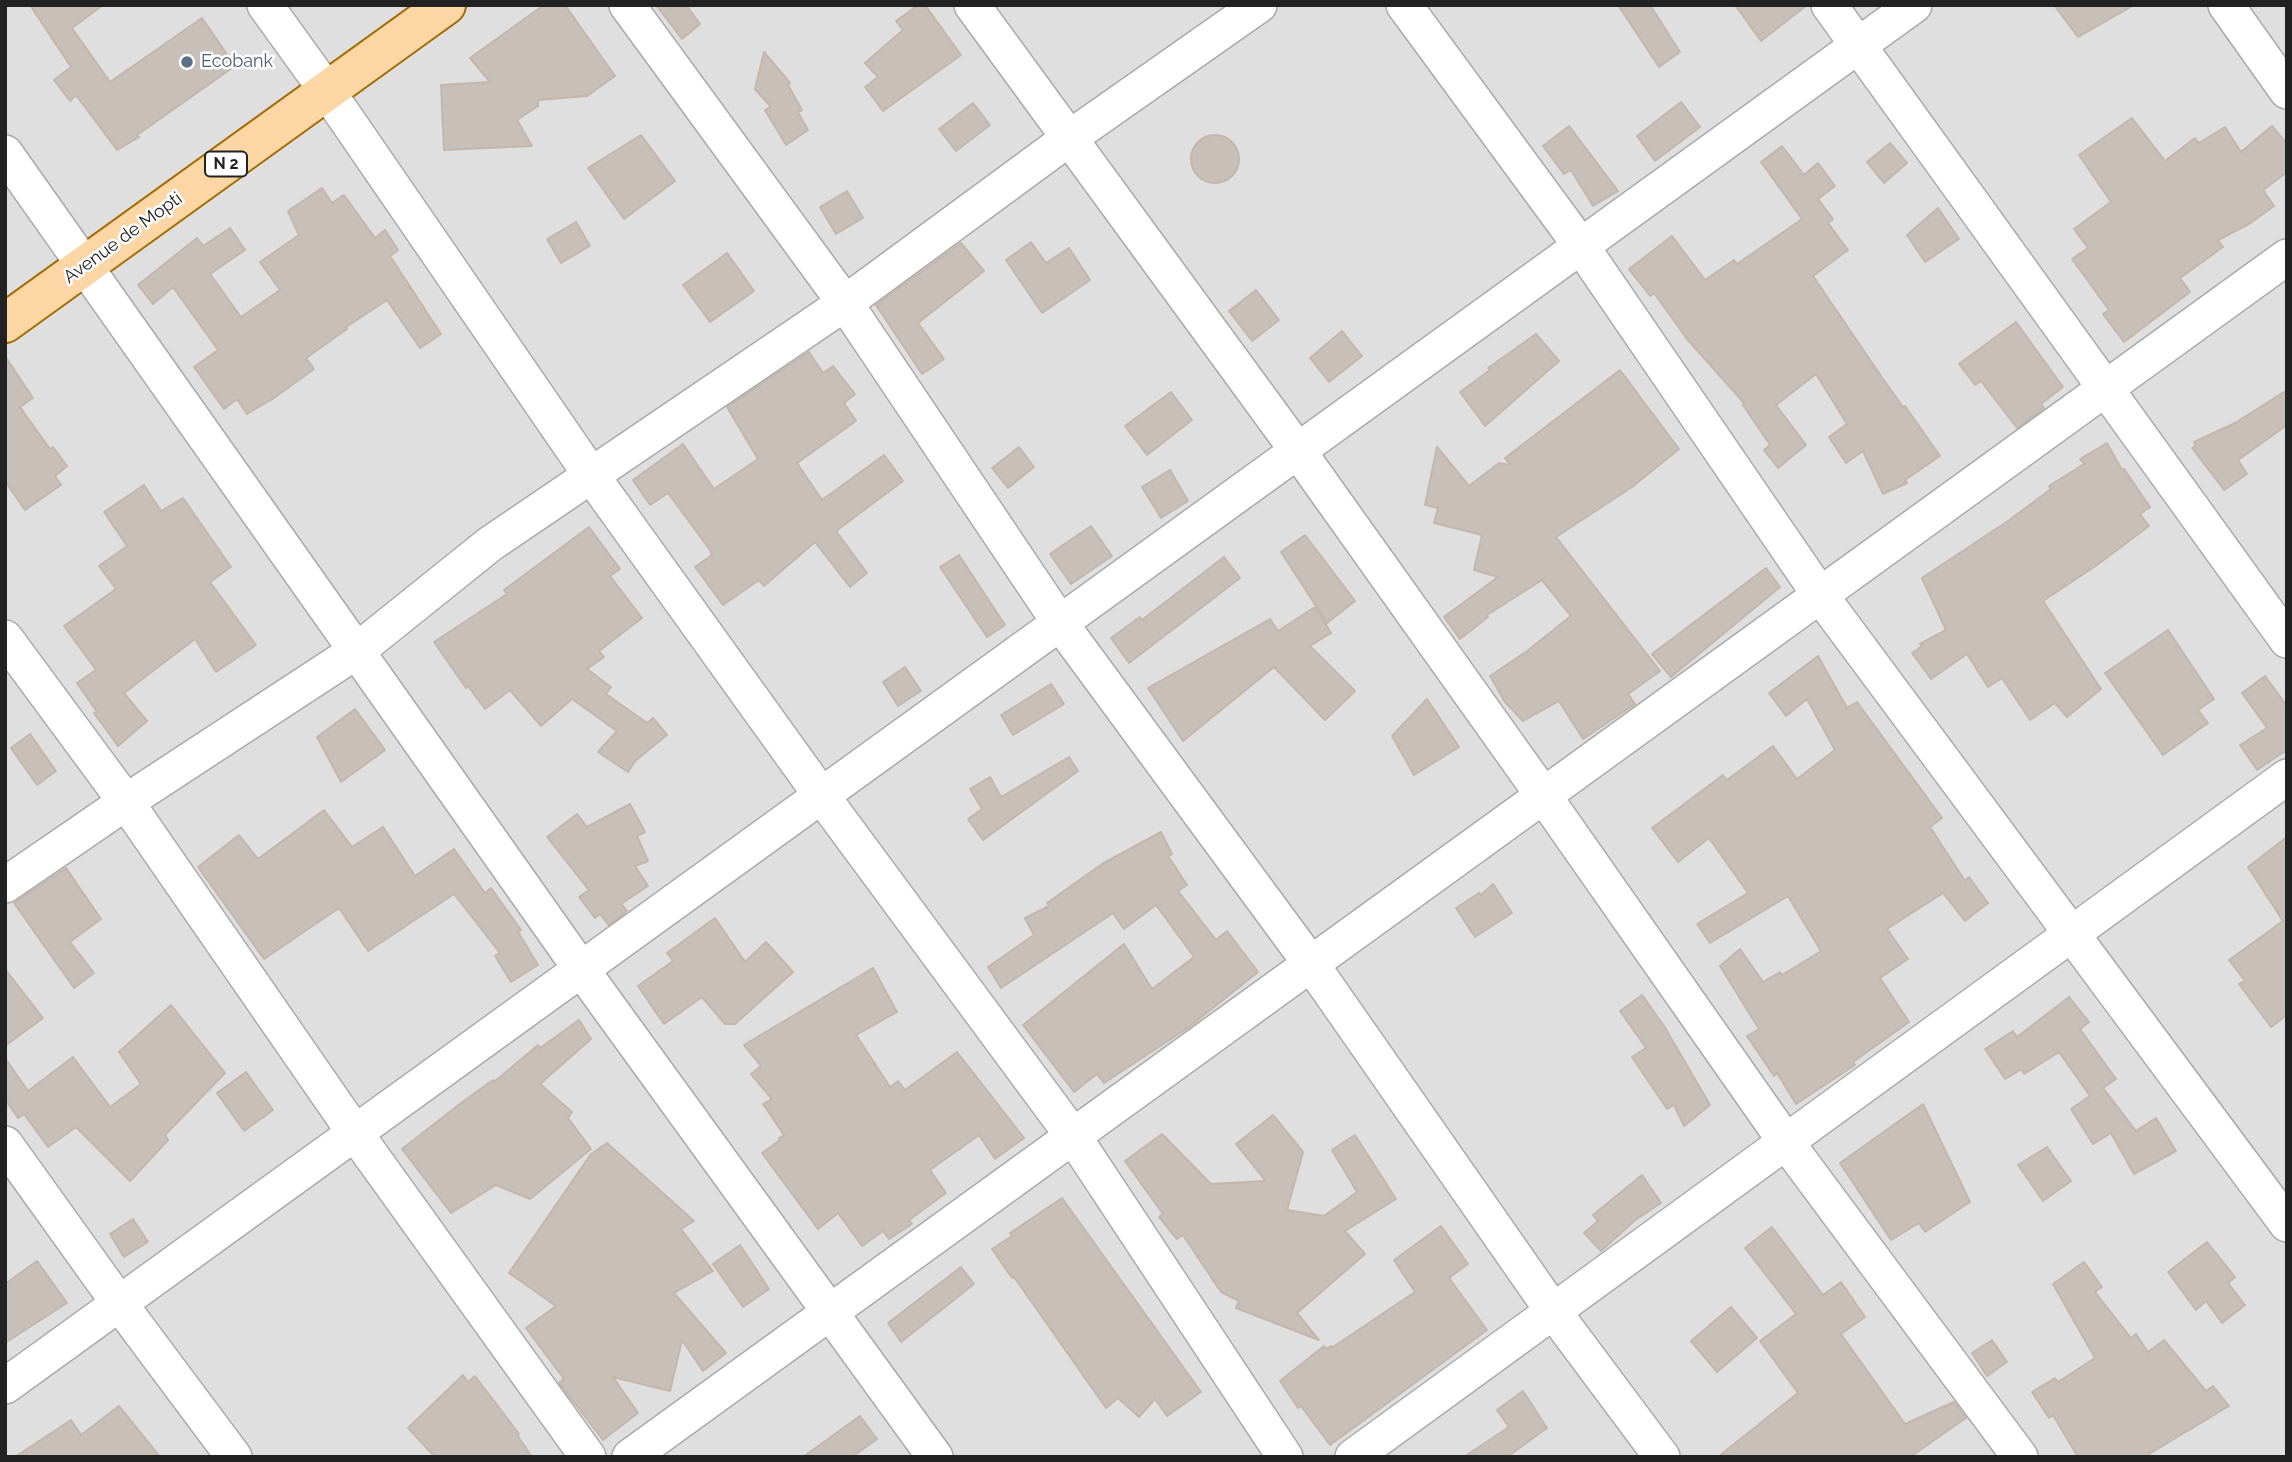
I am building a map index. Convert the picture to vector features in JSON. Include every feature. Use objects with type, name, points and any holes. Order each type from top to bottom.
[{"type":"main road","name":"Avenue de Mopti","points":[[5,323],[446,5]]},
{"type":"street","points":[[265,5],[591,475],[821,795],[1073,1136],[1284,1457]]},
{"type":"street","points":[[627,5],[845,303],[1060,623],[1311,964],[1553,1311],[1662,1457]]},
{"type":"street","points":[[972,5],[1298,451],[1786,1142],[2020,1457]]},
{"type":"street","points":[[5,885],[358,650],[490,544],[845,303],[1068,139],[1259,5]]},
{"type":"street","points":[[1404,5],[1581,246],[1820,594],[2287,1224]]},
{"type":"street","points":[[1829,5],[2287,640]]},
{"type":"street","points":[[5,1386],[1914,5]]},
{"type":"street","points":[[2226,5],[2287,91]]},
{"type":"street","points":[[5,153],[581,969],[935,1457]]},
{"type":"street","points":[[630,1457],[2287,257]]},
{"type":"street","points":[[5,638],[126,802],[355,1133],[588,1457]]},
{"type":"street","points":[[1353,1457],[2287,777]]},
{"type":"street","points":[[5,1144],[234,1457]]},
{"type":"shaded area","points":[[5,5],[2287,5],[2287,1457],[5,1457]]},
{"type":"building","points":[[30,5],[103,5],[72,28],[110,82],[202,18],[235,66],[137,135],[139,137],[117,150],[76,95],[70,101],[54,80],[71,67]]},
{"type":"building","points":[[544,5],[565,5],[615,76],[587,96],[538,100],[538,106],[517,120],[532,146],[444,150],[441,85],[490,82],[470,58]]},
{"type":"building","points":[[656,5],[686,5],[700,24],[682,39]]},
{"type":"building","points":[[918,5],[925,5],[961,55],[883,111],[865,87],[878,77],[865,63],[903,30],[896,21]]},
{"type":"building","points":[[1618,5],[1650,5],[1680,52],[1659,67]]},
{"type":"building","points":[[1735,5],[1807,5],[1761,41]]},
{"type":"building","points":[[2054,5],[2134,5],[2078,37]]},
{"type":"building","points":[[764,52],[790,83],[788,85],[802,110],[798,112],[808,130],[786,145],[765,110],[771,107],[755,89]]},
{"type":"building","points":[[1681,102],[1700,127],[1655,161],[1637,136]]},
{"type":"building","points":[[973,103],[990,125],[956,151],[939,129]]},
{"type":"building","points":[[2132,118],[2165,161],[2195,138],[2199,143],[2225,127],[2241,152],[2272,126],[2287,144],[2287,172],[2263,190],[2274,206],[2249,224],[2218,240],[2223,247],[2180,278],[2190,292],[2124,342],[2103,314],[2109,310],[2072,259],[2088,248],[2074,229],[2111,202],[2079,155]]},
{"type":"building","points":[[1569,126],[1618,191],[1593,206],[1571,170],[1564,174],[1543,146]]},
{"type":"building","points":[[641,135],[675,181],[624,219],[588,168]]},
{"type":"building","points":[[1215,135],[1232,142],[1239,159],[1232,176],[1215,183],[1198,176],[1191,159],[1198,142]]},
{"type":"building","points":[[1890,143],[1907,163],[1884,183],[1867,162]]},
{"type":"building","points":[[1782,146],[1804,175],[1818,163],[1835,186],[1818,199],[1833,219],[1828,223],[1848,250],[1813,276],[1883,379],[1940,456],[1905,480],[1907,483],[1883,494],[1863,451],[1846,463],[1829,437],[1847,424],[1816,374],[1776,405],[1806,445],[1778,468],[1764,450],[1770,445],[1744,403],[1687,339],[1654,293],[1650,296],[1629,269],[1672,236],[1705,280],[1734,260],[1737,264],[1802,219],[1761,162]]},
{"type":"building","points":[[322,188],[332,203],[344,195],[375,238],[385,230],[398,250],[390,256],[441,334],[420,348],[387,300],[306,358],[314,369],[274,398],[247,414],[237,399],[224,409],[194,367],[218,350],[173,287],[153,304],[138,285],[197,238],[203,246],[230,228],[245,250],[210,274],[241,317],[280,290],[260,262],[299,235],[288,211]]},
{"type":"building","points":[[847,191],[863,218],[836,234],[820,207]]},
{"type":"building","points":[[1938,208],[1959,239],[1925,262],[1907,235]]},
{"type":"building","points":[[576,222],[590,246],[561,263],[547,239]]},
{"type":"building","points":[[1031,242],[1046,263],[1069,248],[1090,280],[1042,313],[1006,260]]},
{"type":"building","points":[[961,243],[984,271],[918,323],[944,359],[922,374],[876,305]]},
{"type":"building","points":[[727,253],[754,291],[710,322],[683,285]]},
{"type":"building","points":[[1256,290],[1279,320],[1252,341],[1229,311]]},
{"type":"building","points":[[2016,322],[2063,387],[2041,404],[2044,408],[2017,428],[1981,381],[1975,385],[1959,364]]},
{"type":"building","points":[[1342,331],[1362,356],[1329,382],[1310,358]]},
{"type":"building","points":[[1536,334],[1559,361],[1485,426],[1460,392]]},
{"type":"building","points":[[809,352],[823,373],[833,366],[855,394],[844,403],[856,421],[797,463],[822,500],[884,455],[903,481],[836,531],[867,573],[850,587],[815,542],[764,586],[759,580],[723,605],[695,567],[712,555],[710,550],[668,493],[650,505],[633,480],[683,444],[714,489],[758,459],[727,407]]},
{"type":"building","points":[[5,356],[33,398],[20,407],[50,449],[53,447],[67,466],[55,476],[61,485],[25,510],[5,481]]},
{"type":"building","points":[[1620,370],[1679,449],[1632,487],[1556,537],[1660,671],[1628,694],[1635,704],[1583,739],[1559,701],[1523,721],[1505,702],[1490,676],[1571,616],[1542,580],[1487,615],[1488,617],[1460,639],[1444,617],[1498,577],[1474,570],[1482,535],[1434,523],[1438,508],[1425,505],[1437,447],[1469,486],[1499,463],[1510,465],[1505,458]]},
{"type":"building","points":[[2287,390],[2287,425],[2238,460],[2247,474],[2224,490],[2192,448],[2196,445],[2194,442],[2235,423]]},
{"type":"building","points":[[1171,392],[1192,420],[1147,455],[1125,426]]},
{"type":"building","points":[[2107,443],[2122,470],[2124,469],[2150,507],[2140,514],[2149,526],[2043,601],[2101,689],[2067,717],[2055,703],[2030,720],[2002,678],[1988,687],[1967,654],[1931,679],[1912,653],[1922,646],[1920,644],[1946,630],[1922,578],[2008,521],[2051,489],[2049,486],[2084,464],[2080,459]]},
{"type":"building","points":[[1019,447],[1034,467],[1008,488],[992,468]]},
{"type":"building","points":[[1170,470],[1188,501],[1161,518],[1142,487]]},
{"type":"building","points":[[144,485],[161,511],[183,498],[231,567],[210,582],[256,645],[216,672],[195,639],[124,693],[147,721],[118,746],[94,713],[97,712],[77,683],[96,670],[64,626],[116,589],[99,566],[127,546],[104,512]]},
{"type":"building","points":[[1091,526],[1112,556],[1071,584],[1050,554]]},
{"type":"building","points":[[589,527],[620,569],[610,576],[642,618],[599,651],[604,657],[587,669],[611,687],[606,694],[647,723],[653,718],[667,735],[635,761],[628,772],[598,752],[617,731],[572,699],[541,726],[510,690],[485,709],[468,686],[466,688],[434,642],[507,594],[504,590]]},
{"type":"building","points":[[1305,535],[1355,601],[1327,623],[1281,552]]},
{"type":"building","points":[[959,555],[1005,625],[987,637],[940,567]]},
{"type":"building","points":[[1224,557],[1240,578],[1129,663],[1111,638],[1140,617],[1142,620]]},
{"type":"building","points":[[1766,568],[1780,587],[1671,677],[1652,654]]},
{"type":"building","points":[[1315,607],[1331,633],[1310,646],[1355,691],[1325,720],[1274,667],[1183,741],[1148,688],[1270,619],[1278,631]]},
{"type":"building","points":[[2168,630],[2214,699],[2198,710],[2208,723],[2163,755],[2105,673]]},
{"type":"building","points":[[1818,656],[1847,708],[1857,702],[1942,818],[1930,827],[1965,881],[1969,877],[1988,903],[1965,921],[1943,893],[1887,929],[1908,959],[1880,978],[1909,1022],[1853,1062],[1855,1065],[1796,1104],[1777,1073],[1774,1076],[1747,1036],[1759,1029],[1720,966],[1740,949],[1763,982],[1780,972],[1782,975],[1821,951],[1788,896],[1710,943],[1697,924],[1748,893],[1709,838],[1678,862],[1652,828],[1723,775],[1727,780],[1773,746],[1797,779],[1835,750],[1807,699],[1786,716],[1769,693]]},
{"type":"building","points":[[905,667],[921,691],[898,706],[883,682]]},
{"type":"building","points":[[2265,676],[2287,706],[2287,754],[2285,751],[2257,770],[2240,745],[2267,728],[2242,693]]},
{"type":"building","points":[[1051,684],[1064,704],[1013,735],[1001,715]]},
{"type":"building","points":[[1427,699],[1459,747],[1414,775],[1392,736]]},
{"type":"building","points":[[355,709],[385,750],[341,782],[317,737]]},
{"type":"building","points":[[30,734],[56,771],[37,785],[11,748]]},
{"type":"building","points":[[1069,757],[1078,771],[983,840],[968,819],[982,809],[970,789],[990,777],[1001,797]]},
{"type":"building","points":[[630,804],[645,832],[637,836],[648,861],[635,866],[648,886],[621,904],[627,911],[609,925],[600,914],[595,918],[579,897],[589,890],[547,837],[577,814],[587,827]]},
{"type":"building","points":[[324,810],[352,847],[383,827],[415,876],[454,849],[485,893],[491,888],[521,930],[518,932],[538,965],[511,982],[495,956],[500,953],[454,894],[368,951],[339,908],[264,959],[198,867],[239,835],[258,859]]},
{"type":"building","points":[[1161,832],[1172,854],[1168,856],[1187,885],[1178,891],[1216,940],[1227,931],[1258,972],[1189,1027],[1104,1083],[1097,1074],[1074,1092],[1023,1025],[1124,944],[1152,989],[1194,957],[1156,905],[1124,929],[1113,913],[1001,988],[988,967],[1034,935],[1025,918],[1049,906],[1047,903],[1102,864]]},
{"type":"building","points":[[2287,837],[2287,1015],[2271,1027],[2239,984],[2245,981],[2229,960],[2283,921],[2248,867]]},
{"type":"building","points":[[66,868],[101,919],[70,942],[94,973],[74,988],[14,903]]},
{"type":"building","points":[[1493,884],[1512,913],[1475,937],[1456,908],[1479,893],[1481,895]]},
{"type":"building","points":[[715,918],[745,962],[766,942],[793,972],[735,1024],[725,1024],[702,997],[664,1024],[638,986],[673,961],[667,953]]},
{"type":"building","points":[[873,968],[897,1012],[856,1035],[890,1087],[898,1081],[905,1090],[957,1052],[1024,1138],[995,1159],[979,1135],[930,1170],[946,1193],[909,1220],[912,1224],[889,1239],[883,1231],[862,1246],[838,1213],[818,1229],[762,1153],[784,1135],[763,1104],[772,1099],[751,1074],[761,1066],[744,1045]]},
{"type":"building","points":[[5,969],[43,1018],[5,1046]]},
{"type":"building","points":[[1642,995],[1664,1026],[1710,1105],[1684,1126],[1674,1105],[1667,1109],[1632,1057],[1646,1048],[1620,1011]]},
{"type":"building","points":[[2069,997],[2089,1022],[2080,1029],[2116,1079],[2103,1088],[2136,1131],[2156,1118],[2176,1151],[2134,1174],[2111,1133],[2093,1144],[2071,1109],[2090,1096],[2059,1052],[2024,1074],[2022,1069],[2005,1079],[1985,1049],[2013,1031],[2017,1037]]},
{"type":"building","points":[[171,1005],[225,1073],[165,1135],[168,1140],[130,1181],[76,1127],[48,1147],[24,1114],[18,1118],[5,1099],[5,1058],[28,1091],[73,1057],[110,1107],[141,1084],[119,1052]]},
{"type":"building","points":[[579,1020],[591,1039],[540,1084],[572,1112],[568,1118],[591,1149],[530,1199],[496,1185],[451,1213],[402,1149],[465,1100],[493,1080],[494,1082],[538,1045],[540,1048]]},
{"type":"building","points":[[246,1072],[273,1110],[244,1131],[217,1093]]},
{"type":"building","points":[[1923,1104],[1970,1202],[1925,1232],[1919,1223],[1891,1240],[1840,1163]]},
{"type":"building","points":[[1273,1115],[1303,1152],[1287,1210],[1324,1216],[1357,1192],[1332,1150],[1355,1135],[1396,1199],[1345,1231],[1365,1254],[1297,1313],[1319,1340],[1236,1308],[1239,1301],[1221,1292],[1183,1235],[1177,1239],[1159,1217],[1163,1214],[1125,1161],[1162,1134],[1211,1184],[1266,1181],[1236,1144]]},
{"type":"building","points":[[607,1143],[694,1221],[681,1229],[713,1271],[674,1293],[726,1353],[703,1371],[682,1340],[670,1391],[613,1377],[638,1413],[603,1440],[559,1383],[564,1379],[526,1328],[556,1306],[509,1273],[591,1154]]},
{"type":"building","points":[[2047,1147],[2071,1181],[2043,1201],[2018,1165]]},
{"type":"building","points":[[1642,1175],[1661,1203],[1634,1221],[1601,1251],[1584,1233],[1598,1221],[1593,1215]]},
{"type":"building","points":[[1062,1198],[1201,1392],[1167,1416],[1155,1399],[1139,1417],[1118,1398],[1106,1408],[992,1249],[1012,1236],[1010,1233]]},
{"type":"building","points":[[133,1219],[148,1242],[124,1257],[110,1234]]},
{"type":"building","points":[[1441,1226],[1468,1264],[1449,1278],[1487,1330],[1330,1445],[1301,1406],[1298,1408],[1280,1381],[1324,1346],[1326,1349],[1333,1347],[1415,1292],[1394,1260]]},
{"type":"building","points":[[1772,1227],[1823,1295],[1841,1282],[1865,1317],[1841,1334],[1905,1424],[1954,1402],[1966,1418],[1910,1457],[1718,1457],[1798,1393],[1760,1341],[1796,1314],[1745,1248]]},
{"type":"building","points":[[2207,1242],[2235,1277],[2228,1283],[2245,1305],[2222,1323],[2206,1301],[2196,1310],[2168,1272]]},
{"type":"building","points":[[740,1245],[769,1289],[743,1307],[713,1264]]},
{"type":"building","points":[[37,1261],[67,1303],[5,1343],[5,1284]]},
{"type":"building","points":[[2084,1262],[2102,1287],[2095,1292],[2131,1338],[2136,1334],[2148,1352],[2164,1340],[2206,1391],[2213,1386],[2229,1406],[2144,1457],[2078,1457],[2053,1415],[2049,1418],[2032,1392],[2055,1378],[2058,1382],[2095,1358],[2053,1284]]},
{"type":"building","points":[[961,1267],[974,1284],[901,1342],[888,1323]]},
{"type":"building","points":[[1731,1307],[1757,1338],[1717,1372],[1691,1341]]},
{"type":"building","points":[[1992,1340],[2007,1362],[1987,1376],[1972,1353]]},
{"type":"building","points":[[463,1375],[468,1382],[475,1376],[519,1434],[517,1435],[532,1457],[435,1457],[408,1428]]},
{"type":"building","points":[[1523,1391],[1547,1428],[1507,1457],[1464,1457],[1509,1427],[1497,1410]]},
{"type":"building","points":[[119,1406],[160,1457],[15,1457],[71,1420],[81,1435]]},
{"type":"building","points":[[860,1416],[877,1439],[852,1457],[803,1457]]},
{"type":"place","name":"Ecobank","points":[[187,62]]}]
